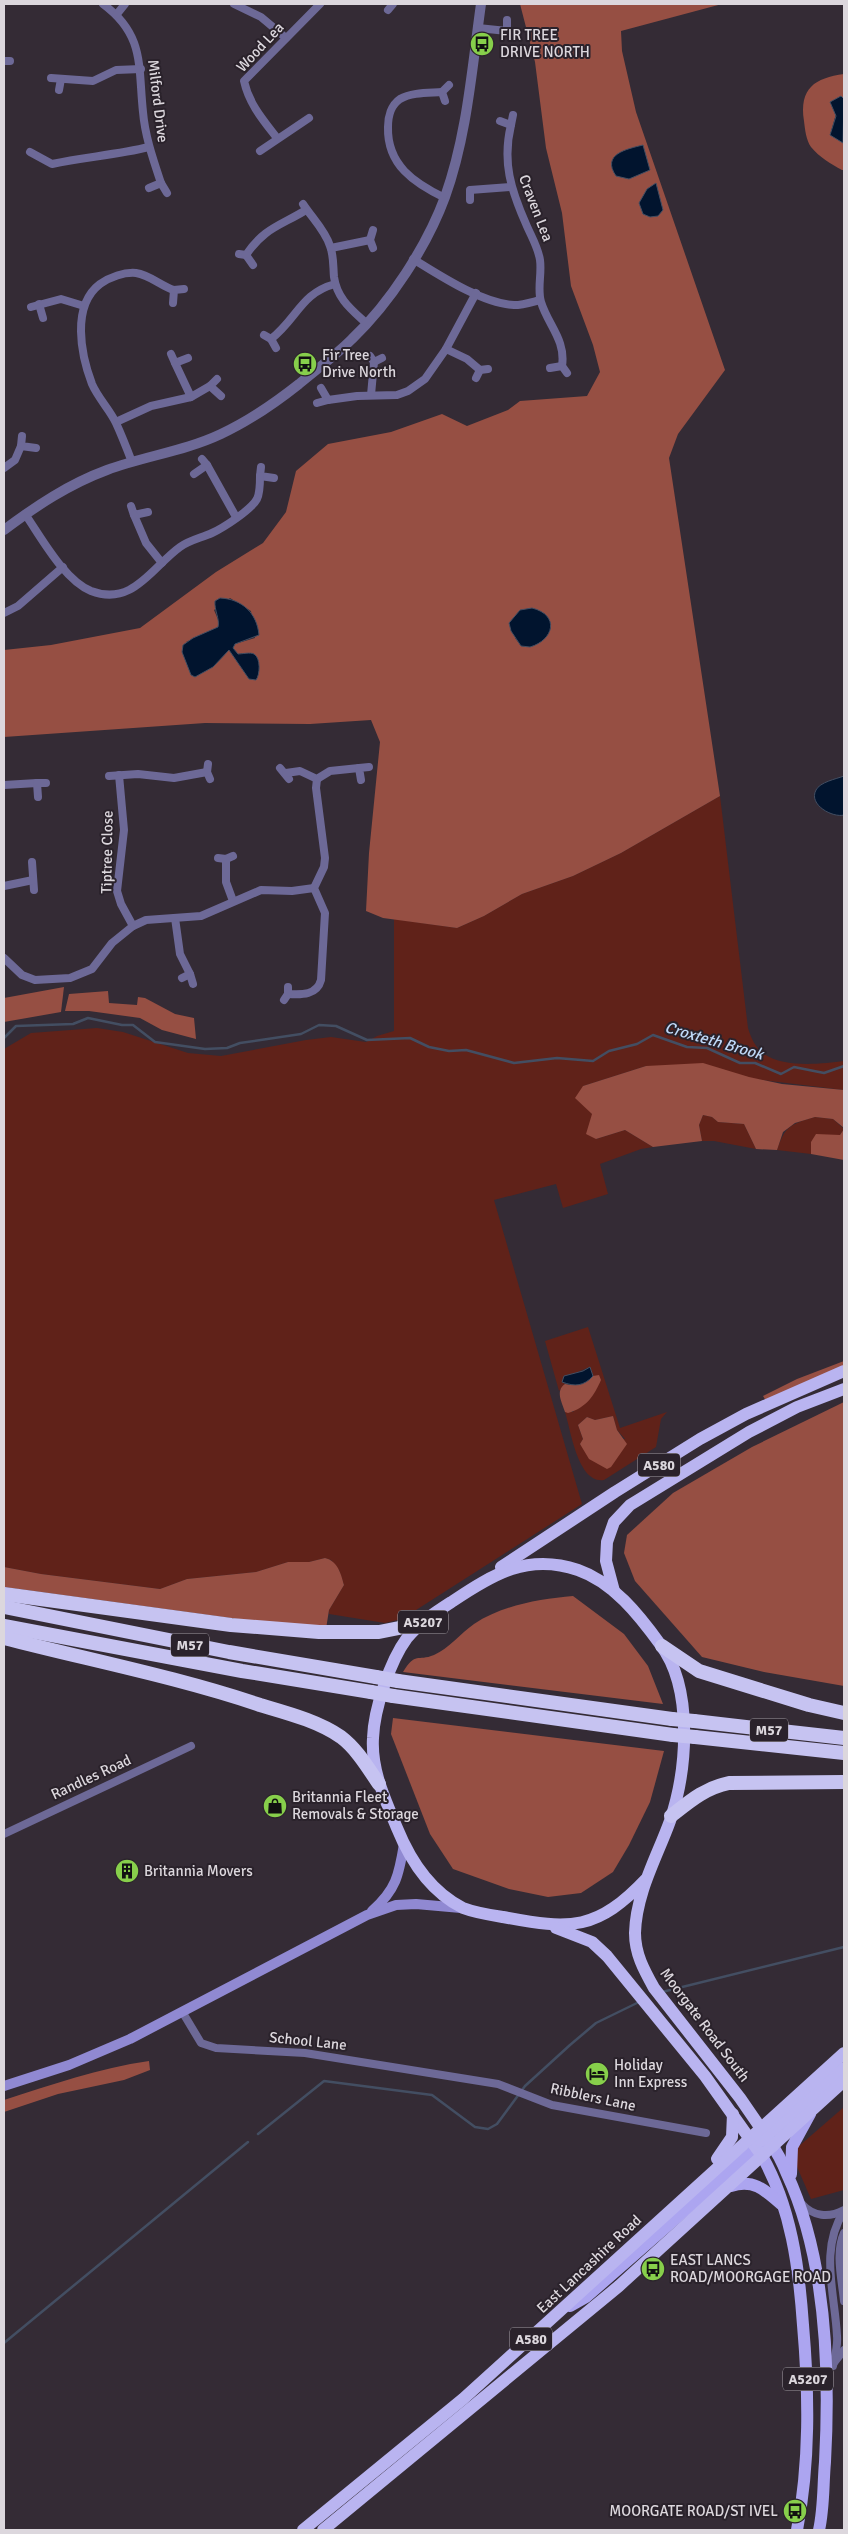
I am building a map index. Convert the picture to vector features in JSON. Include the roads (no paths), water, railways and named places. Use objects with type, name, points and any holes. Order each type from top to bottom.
[{"type":"highway","name":"A580","points":[[485,1579],[615,1492],[700,1440],[746,1414],[844,1370]]},
{"type":"highway","name":"A580","points":[[614,1591],[606,1561],[607,1542],[614,1522],[623,1511],[643,1495],[749,1432],[797,1407],[844,1389]]},
{"type":"highway","name":"A5207","points":[[545,1564],[582,1571],[614,1591],[662,1646],[673,1667],[683,1710],[682,1771],[680,1787],[671,1816],[647,1878],[617,1906],[594,1919],[574,1924],[548,1926],[464,1908],[444,1896],[429,1882],[404,1844],[379,1784],[373,1748],[376,1712],[396,1655],[408,1637],[427,1618],[485,1579],[515,1567],[545,1564]]},
{"type":"highway","points":[[4,1594],[231,1625],[319,1632],[379,1632],[427,1618]]},
{"type":"highway","name":"M57","points":[[4,1607],[238,1654],[398,1681],[672,1719],[844,1738]]},
{"type":"highway","name":"M57","points":[[4,1626],[232,1669],[393,1696],[673,1735],[844,1754]]},
{"type":"highway","points":[[4,1638],[230,1694],[295,1716],[328,1729],[342,1738],[354,1748],[379,1784]]},
{"type":"highway","points":[[662,1646],[699,1672],[783,1698],[844,1713]]},
{"type":"highway","points":[[671,1816],[695,1796],[713,1786],[729,1783],[844,1782]]},
{"type":"highway","name":"Moorgate Road South","points":[[647,1878],[638,1911],[635,1932],[636,1949],[643,1968],[659,1993],[767,2137]]},
{"type":"highway","name":"Moorgate Road South","points":[[548,1926],[592,1942],[607,1956],[732,2113]]},
{"type":"highway","name":"East Lancashire Road","points":[[303,2530],[463,2399],[645,2235],[756,2147],[844,2052]]},
{"type":"highway","points":[[767,2137],[844,2068]]},
{"type":"highway","name":"East Lancashire Road","points":[[323,2530],[619,2286],[731,2186],[756,2147],[767,2137],[812,2112],[844,2081]]},
{"type":"highway","name":"A5207","points":[[732,2113],[756,2147]]},
{"type":"highway","points":[[645,2235],[658,2216],[724,2152],[733,2132],[732,2113]]},
{"type":"main road","points":[[367,1915],[385,1899],[393,1888],[399,1872],[404,1844]]},
{"type":"main road","points":[[4,2084],[103,2052],[183,2013],[367,1915],[396,1906],[410,1904],[464,1908]]},
{"type":"main road","name":"A5207","points":[[812,2112],[792,2146],[790,2166],[795,2192],[814,2259],[829,2370],[819,2530]]},
{"type":"main road","name":"A5207","points":[[767,2137],[795,2192]]},
{"type":"main road","points":[[563,2310],[586,2297],[756,2147]]},
{"type":"main road","name":"A5207","points":[[756,2147],[771,2173],[783,2206],[790,2229],[802,2292],[808,2376],[807,2440],[803,2500],[797,2530]]},
{"type":"main road","points":[[731,2186],[748,2183],[759,2186],[783,2206]]},
{"type":"street","name":"Milford Drive","points":[[103,4],[117,14],[137,46],[141,69],[142,112],[149,147],[161,183],[168,193]]},
{"type":"street","points":[[117,14],[125,4]]},
{"type":"street","points":[[234,4],[262,17],[286,38]]},
{"type":"street","name":"Wood Lea","points":[[277,138],[258,113],[247,94],[244,81],[320,4]]},
{"type":"street","points":[[4,530],[25,514],[68,487],[107,470],[194,445],[241,424],[317,369],[366,324],[398,283],[413,259],[444,198],[464,125],[481,4]]},
{"type":"street","points":[[507,20],[507,31]]},
{"type":"street","points":[[478,28],[507,31],[517,30]]},
{"type":"street","points":[[51,78],[93,81],[116,70],[141,69]]},
{"type":"street","points":[[59,90],[61,79]]},
{"type":"street","points":[[444,198],[420,186],[401,169],[393,156],[388,132],[390,113],[399,100],[410,95],[442,92],[449,84]]},
{"type":"street","points":[[442,92],[445,101]]},
{"type":"street","name":"Craven Lea","points":[[514,115],[506,162],[511,187],[538,251],[541,272],[540,300],[562,345],[564,356],[562,366]]},
{"type":"street","points":[[260,151],[309,118]]},
{"type":"street","points":[[500,121],[511,125]]},
{"type":"street","points":[[30,152],[52,164],[94,155],[110,156],[149,147]]},
{"type":"street","points":[[50,174],[52,164]]},
{"type":"street","points":[[149,188],[161,183]]},
{"type":"street","points":[[470,200],[470,190],[511,187]]},
{"type":"street","points":[[253,265],[243,255],[268,229],[305,207],[325,234],[331,248],[335,284],[344,303],[366,324]]},
{"type":"street","points":[[373,230],[370,240],[374,248]]},
{"type":"street","points":[[331,248],[370,240]]},
{"type":"street","points":[[413,259],[476,294],[513,305],[540,300]]},
{"type":"street","points":[[132,462],[116,422],[93,386],[85,359],[81,323],[84,306],[98,286],[121,274],[130,273],[146,276],[174,290],[184,290]]},
{"type":"street","points":[[276,348],[268,337],[288,326],[304,301],[318,290],[335,284]]},
{"type":"street","points":[[173,303],[174,290]]},
{"type":"street","points":[[317,403],[371,395],[398,396],[417,386],[432,372],[476,294]]},
{"type":"street","points":[[31,307],[61,299],[84,306]]},
{"type":"street","points":[[39,304],[44,318]]},
{"type":"street","points":[[446,349],[467,359],[481,372]]},
{"type":"street","points":[[171,354],[192,397]]},
{"type":"street","points":[[175,363],[188,358]]},
{"type":"street","points":[[371,395],[372,359],[382,358]]},
{"type":"street","points":[[550,368],[562,366],[567,373]]},
{"type":"street","points":[[116,422],[151,406],[192,397],[210,386],[217,379]]},
{"type":"street","points":[[210,386],[221,396]]},
{"type":"street","points":[[321,388],[328,400]]},
{"type":"street","points":[[4,468],[15,460],[21,446],[22,436]]},
{"type":"street","points":[[21,446],[36,448]]},
{"type":"street","points":[[194,474],[205,462],[236,517]]},
{"type":"street","points":[[25,514],[63,567],[83,587],[101,594],[112,594],[133,589],[142,583],[181,546],[221,529],[236,517],[256,500],[262,468]]},
{"type":"street","points":[[260,476],[274,478]]},
{"type":"street","points":[[131,506],[146,543],[162,563]]},
{"type":"street","points":[[134,515],[148,512]]},
{"type":"street","points":[[4,613],[18,606],[63,567]]},
{"type":"street","points":[[317,779],[330,771],[369,767]]},
{"type":"street","points":[[359,768],[360,780]]},
{"type":"street","points":[[285,774],[300,771],[317,779]]},
{"type":"street","points":[[109,776],[138,774],[174,778],[208,772]]},
{"type":"street","name":"Tiptree Close","points":[[119,775],[124,830],[117,891],[121,904],[133,926]]},
{"type":"street","points":[[287,994],[299,995],[313,992],[317,989],[321,980],[325,913],[314,888],[324,867],[325,858],[316,788],[317,779]]},
{"type":"street","points":[[36,783],[38,797]]},
{"type":"street","points":[[4,785],[46,783]]},
{"type":"street","points":[[226,858],[226,882],[233,901]]},
{"type":"street","points":[[32,862],[34,890]]},
{"type":"street","points":[[4,886],[33,880]]},
{"type":"street","points":[[4,958],[22,975],[35,980],[70,978],[92,968],[112,943],[133,926],[154,918],[201,916],[261,890],[292,892],[314,888]]},
{"type":"street","points":[[176,918],[180,954],[194,984]]},
{"type":"street","points":[[182,978],[190,974]]},
{"type":"street","name":"Randles Road","points":[[4,1834],[191,1746]]},
{"type":"street","name":"School Lane","points":[[183,2013],[201,2043],[216,2048],[305,2053],[446,2076]]},
{"type":"street","name":"Ribblers Lane","points":[[446,2076],[514,2089],[552,2105],[706,2133]]},
{"type":"street","points":[[795,2192],[807,2210],[826,2216],[844,2211]]},
{"type":"street","points":[[829,2370],[837,2338],[830,2246],[836,2226],[844,2211]]},
{"type":"street","points":[[844,2234],[840,2246],[844,2301]]},
{"type":"street","points":[[808,2376],[829,2370],[844,2350]]},
{"type":"water","points":[[841,96],[844,99],[843,143],[830,135],[836,116],[830,102]]},
{"type":"water","points":[[643,145],[650,170],[629,179],[616,176],[612,169],[614,158],[623,151]]},
{"type":"water","points":[[656,183],[663,210],[658,216],[650,217],[643,214],[639,203],[647,189]]},
{"type":"water","points":[[220,598],[241,604],[252,614],[255,620],[259,635],[235,644],[233,648],[238,654],[250,653],[256,656],[259,667],[256,680],[249,679],[229,650],[213,667],[195,677],[191,675],[182,652],[183,645],[193,638],[218,627],[215,601]]},
{"type":"water","points":[[532,608],[541,611],[547,616],[550,622],[549,633],[538,644],[530,647],[521,646],[511,631],[509,623],[520,610]]},
{"type":"water","points":[[844,776],[844,815],[828,812],[815,801],[816,790],[828,781]]},
{"type":"water","points":[[590,1367],[593,1376],[583,1384],[571,1385],[562,1382],[564,1376]]},
{"type":"waterway","name":"Croxteth Brook","points":[[4,1038],[16,1026],[73,1024],[88,1018],[122,1025],[133,1025],[155,1042],[205,1049],[227,1048],[240,1043],[301,1034],[319,1025],[336,1026],[367,1040],[410,1038],[429,1047],[449,1051],[466,1050],[514,1063],[557,1058],[593,1061],[609,1051],[637,1044],[653,1035],[687,1047],[707,1048],[740,1063],[755,1063],[781,1074],[794,1067],[824,1073],[844,1066]]},
{"type":"waterway","points":[[662,1992],[844,1947]]},
{"type":"waterway","points":[[258,2134],[324,2081],[432,2095],[475,2127],[488,2129],[497,2124],[525,2086],[596,2023],[639,2002]]},
{"type":"waterway","points":[[4,2343],[248,2142]]},
{"type":"place","name":"FIR TREE DRIVE NORTH","points":[[482,44]]},
{"type":"place","name":"Fir Tree Drive North","points":[[305,364]]},
{"type":"place","name":"Britannia Fleet Removals & Storage","points":[[275,1806]]},
{"type":"place","name":"Britannia Movers","points":[[127,1871]]},
{"type":"place","name":"Holiday Inn Express","points":[[597,2074]]},
{"type":"place","name":"EAST LANCS ROAD/MOORGAGE ROAD","points":[[653,2269]]},
{"type":"place","name":"MOORGATE ROAD/ST IVEL","points":[[795,2511]]}]
